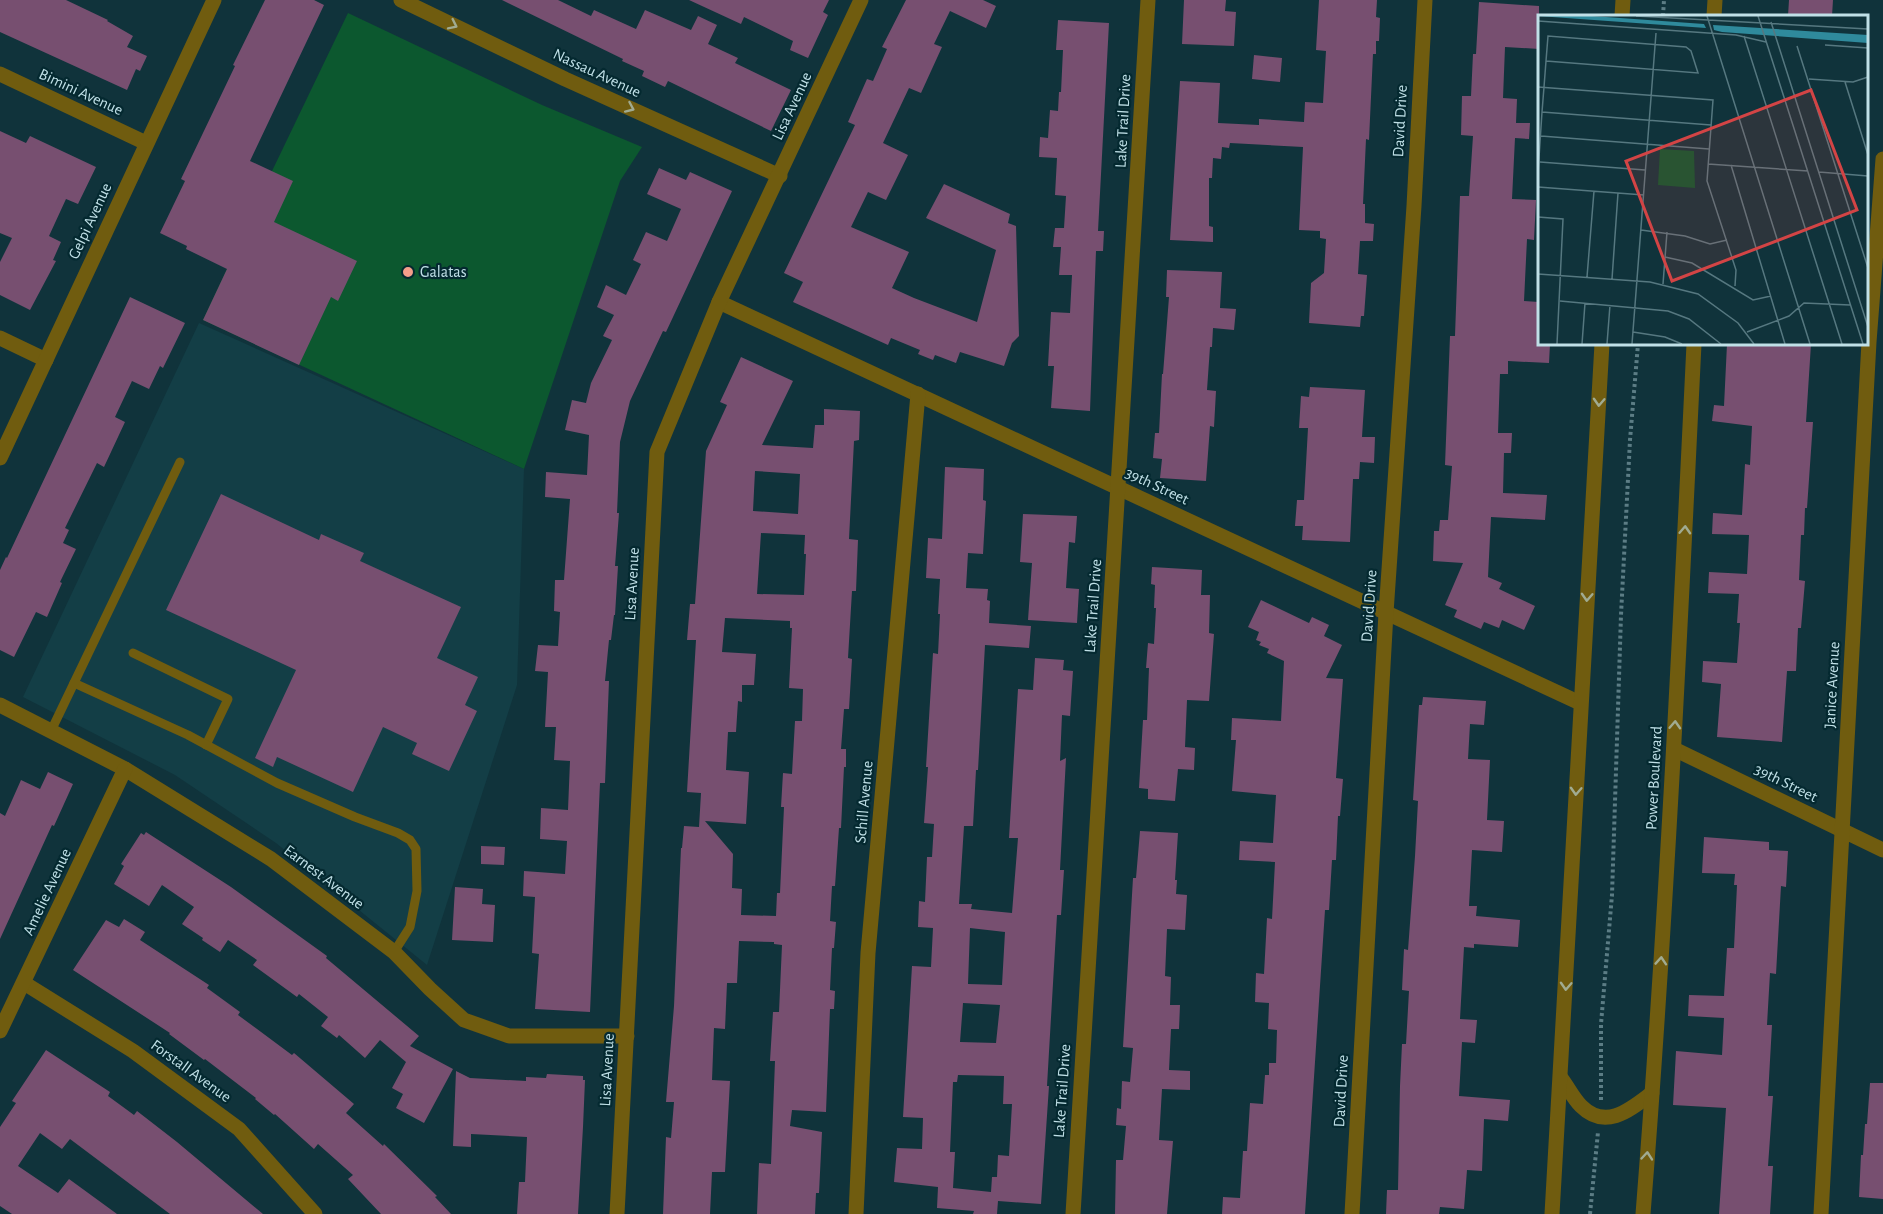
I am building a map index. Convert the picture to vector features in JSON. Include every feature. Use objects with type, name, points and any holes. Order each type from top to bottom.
[{"type":"street","name":"Gelpi Avenue","points":[[0,458],[214,0]]},
{"type":"street","name":"Nassau Avenue","points":[[400,0],[565,80],[780,176]]},
{"type":"street","name":"Lisa Avenue","points":[[617,1214],[657,452],[719,302],[861,0]]},
{"type":"street","name":"Lake Trail Drive","points":[[1072,1214],[1148,0]]},
{"type":"street","name":"David Drive","points":[[1352,1214],[1386,612],[1414,206],[1425,0]]},
{"type":"street","points":[[1622,15],[1623,0]]},
{"type":"street","points":[[1714,15],[1715,0]]},
{"type":"street","name":"Bimini Avenue","points":[[0,74],[146,143]]},
{"type":"street","name":"Janice Avenue","points":[[1821,1214],[1869,342],[1883,159]]},
{"type":"street","name":"39th Street","points":[[719,302],[1581,703]]},
{"type":"street","points":[[0,338],[46,360]]},
{"type":"street","points":[[1552,1214],[1602,345]]},
{"type":"street","name":"Power Boulevard","points":[[1642,1214],[1674,749],[1694,345]]},
{"type":"street","name":"Schill Avenue","points":[[856,1214],[868,953],[918,394]]},
{"type":"street","name":"Earnest Avenue","points":[[0,705],[125,769],[271,859],[394,952],[464,1020],[509,1036],[627,1036]]},
{"type":"street","name":"39th Street","points":[[1674,749],[1883,850]]},
{"type":"street","name":"Amelie Avenue","points":[[0,1031],[125,769]]},
{"type":"street","name":"Forstall Avenue","points":[[24,982],[133,1051],[239,1129],[315,1214]]},
{"type":"street","points":[[1561,1078],[1581,1106],[1591,1114],[1599,1116],[1615,1117],[1627,1113],[1652,1093]]},
{"type":"lane","points":[[51,731],[180,462]]},
{"type":"lane","points":[[133,653],[228,699],[206,745]]},
{"type":"lane","points":[[74,683],[206,745],[277,783],[355,817],[399,833],[410,840],[416,849],[417,891],[410,927],[394,952]]},
{"type":"path","points":[[1662,15],[1664,0]]},
{"type":"path","points":[[1590,1214],[1601,1095],[1600,1024],[1612,894],[1621,615],[1630,440],[1638,345]]},
{"type":"shaded area","points":[[199,323],[524,469],[517,685],[427,965],[276,843],[175,775],[23,697]]},
{"type":"green space","name":"Galatas","points":[[348,13],[542,105],[642,147],[620,181],[524,469],[203,320]]},
{"type":"building","points":[[0,0],[66,0],[108,20],[133,36],[127,47],[147,56],[140,71],[136,69],[127,90],[0,32]]},
{"type":"building","points":[[265,0],[314,0],[324,5],[250,161],[293,181],[274,222],[357,261],[338,301],[331,297],[299,365],[203,320],[227,269],[160,233],[185,181],[181,179]]},
{"type":"building","points":[[502,0],[558,0],[591,16],[594,10],[636,29],[645,10],[691,30],[698,16],[717,25],[708,44],[738,58],[735,63],[791,90],[771,131],[668,81],[665,87],[642,76],[644,71],[622,61],[623,59]]},
{"type":"building","points":[[689,0],[829,0],[823,12],[828,15],[808,58],[790,50],[793,41],[744,17],[741,24]]},
{"type":"building","points":[[906,0],[983,0],[996,6],[986,28],[950,11],[934,44],[942,47],[921,93],[909,88],[883,143],[908,155],[886,200],[868,192],[851,227],[909,252],[892,288],[977,322],[996,250],[926,218],[944,184],[1010,214],[1008,223],[1016,226],[1019,336],[1012,343],[1004,366],[960,352],[956,363],[935,355],[933,360],[918,354],[920,350],[891,338],[888,345],[793,302],[803,282],[784,273],[855,125],[848,122],[867,79],[873,81],[887,49],[882,47]]},
{"type":"building","points":[[1184,0],[1226,0],[1225,11],[1236,12],[1234,46],[1182,44]]},
{"type":"building","points":[[1319,0],[1377,0],[1376,17],[1380,18],[1379,41],[1376,41],[1376,54],[1373,54],[1363,204],[1365,204],[1365,223],[1374,224],[1373,241],[1360,241],[1358,274],[1367,275],[1364,316],[1361,316],[1360,327],[1309,323],[1311,283],[1324,273],[1326,239],[1320,238],[1320,231],[1299,230],[1303,147],[1230,143],[1229,148],[1222,147],[1221,159],[1213,158],[1212,178],[1209,178],[1209,226],[1213,227],[1213,242],[1170,240],[1180,81],[1220,83],[1218,123],[1259,125],[1259,119],[1304,122],[1305,102],[1323,103],[1326,51],[1316,50]]},
{"type":"building","points":[[1789,0],[1833,0],[1832,15],[1788,15]]},
{"type":"building","points":[[1479,2],[1539,6],[1538,49],[1505,47],[1503,98],[1517,99],[1516,123],[1530,123],[1529,139],[1515,138],[1512,199],[1536,200],[1534,240],[1527,239],[1524,301],[1538,302],[1538,345],[1550,345],[1549,363],[1508,361],[1508,374],[1500,374],[1498,433],[1512,433],[1511,453],[1504,453],[1503,493],[1547,495],[1545,520],[1491,517],[1488,577],[1502,583],[1499,589],[1535,606],[1524,630],[1502,620],[1499,628],[1484,622],[1481,629],[1454,617],[1457,610],[1445,605],[1463,563],[1433,561],[1434,531],[1439,531],[1440,520],[1448,520],[1452,466],[1445,465],[1450,336],[1455,336],[1460,196],[1469,196],[1473,136],[1461,135],[1462,96],[1471,96],[1473,54],[1476,54]]},
{"type":"building","points":[[1058,20],[1109,23],[1098,231],[1104,231],[1103,251],[1096,251],[1090,411],[1051,408],[1054,366],[1048,366],[1051,312],[1070,313],[1072,275],[1059,275],[1061,247],[1053,247],[1055,228],[1064,228],[1066,196],[1055,195],[1057,158],[1039,157],[1040,137],[1048,138],[1050,110],[1058,111],[1059,92],[1061,92],[1063,50],[1056,50]]},
{"type":"building","points":[[1254,55],[1282,58],[1280,82],[1252,79]]},
{"type":"building","points":[[0,131],[26,143],[30,136],[96,167],[78,204],[66,199],[49,236],[61,242],[53,260],[56,261],[30,310],[0,295],[0,262],[12,238],[0,233]]},
{"type":"building","points":[[659,168],[686,180],[690,172],[732,191],[666,332],[663,331],[630,401],[620,442],[617,513],[619,513],[615,566],[618,566],[615,615],[611,640],[609,640],[605,681],[609,681],[605,783],[600,783],[590,1012],[535,1009],[539,954],[532,953],[535,897],[523,896],[524,871],[565,874],[567,841],[540,839],[541,808],[568,810],[570,761],[554,760],[556,727],[545,727],[548,672],[535,671],[538,645],[558,646],[560,612],[554,611],[555,580],[564,580],[570,499],[545,497],[546,472],[587,475],[589,435],[565,430],[572,400],[586,403],[591,383],[612,340],[603,336],[614,315],[597,307],[606,285],[626,295],[641,264],[633,260],[646,232],[667,241],[681,209],[647,194]]},
{"type":"building","points":[[1167,270],[1222,272],[1220,308],[1236,309],[1234,330],[1213,328],[1207,390],[1216,391],[1214,427],[1210,426],[1206,481],[1160,478],[1162,459],[1153,458],[1155,433],[1159,433],[1169,297],[1166,297]]},
{"type":"building","points":[[130,297],[185,323],[163,368],[160,366],[149,389],[132,381],[115,417],[125,422],[104,467],[97,463],[65,528],[69,530],[63,543],[76,549],[60,582],[62,583],[47,617],[36,612],[14,657],[0,650],[0,570]]},
{"type":"building","points":[[1727,345],[1811,345],[1806,422],[1813,422],[1807,508],[1805,508],[1804,535],[1801,535],[1799,580],[1805,581],[1801,628],[1798,628],[1796,671],[1787,671],[1782,742],[1717,737],[1721,684],[1702,682],[1703,661],[1737,663],[1740,623],[1737,623],[1739,594],[1708,593],[1709,572],[1747,574],[1749,535],[1712,534],[1713,513],[1742,515],[1745,464],[1750,465],[1752,426],[1712,421],[1714,405],[1724,406]]},
{"type":"building","points":[[741,357],[793,381],[762,445],[813,448],[815,425],[824,425],[824,409],[860,411],[859,440],[854,441],[849,539],[858,540],[856,591],[852,591],[848,658],[852,659],[849,709],[844,709],[841,749],[846,749],[846,767],[844,767],[841,828],[839,828],[835,886],[832,886],[830,921],[836,922],[830,990],[835,991],[834,1009],[830,1009],[826,1112],[792,1110],[790,1126],[822,1132],[819,1193],[816,1193],[815,1214],[757,1214],[759,1163],[771,1164],[775,1061],[770,1061],[773,1012],[779,1012],[782,945],[774,944],[774,942],[739,941],[737,983],[727,983],[725,1029],[714,1028],[712,1080],[730,1081],[725,1172],[712,1172],[710,1214],[663,1214],[666,1137],[671,1138],[674,1102],[666,1102],[674,1006],[681,848],[684,826],[699,827],[701,793],[687,792],[696,640],[687,640],[690,604],[695,604],[706,451],[727,405],[720,402]],"holes":[[[755,471],[800,474],[798,514],[753,511]],[[761,533],[805,535],[804,595],[757,594]],[[725,618],[790,621],[790,628],[792,628],[789,688],[803,689],[802,721],[795,721],[792,774],[783,773],[781,807],[784,807],[780,893],[777,893],[776,916],[741,915],[742,889],[732,888],[733,854],[705,821],[746,824],[749,772],[726,770],[728,732],[736,732],[738,701],[742,702],[742,685],[754,685],[756,654],[722,652]]]},
{"type":"building","points":[[1310,387],[1365,390],[1362,437],[1375,437],[1374,463],[1360,462],[1359,479],[1353,479],[1350,542],[1302,540],[1303,526],[1295,526],[1297,500],[1304,500],[1308,428],[1299,428],[1301,396],[1309,397]]},
{"type":"building","points":[[945,467],[984,469],[983,500],[986,501],[983,554],[968,553],[966,588],[988,589],[989,623],[1031,626],[1029,648],[985,645],[973,826],[964,826],[959,904],[972,904],[971,909],[1012,913],[1018,838],[1009,838],[1018,689],[1033,690],[1035,658],[1064,660],[1063,670],[1073,671],[1070,716],[1062,715],[1060,761],[1066,758],[1060,870],[1064,870],[1061,915],[1057,915],[1041,1204],[998,1201],[997,1214],[973,1214],[974,1211],[937,1208],[938,1187],[894,1182],[897,1148],[922,1149],[923,1118],[903,1117],[912,966],[931,967],[933,928],[918,927],[919,901],[925,902],[927,857],[932,857],[934,824],[924,823],[933,653],[938,654],[940,579],[926,578],[928,538],[942,539]],"holes":[[[970,928],[1005,932],[1002,985],[968,984]],[[963,1003],[1000,1005],[996,1043],[960,1042]],[[958,1075],[1004,1076],[1003,1104],[1012,1104],[1009,1156],[998,1155],[997,1177],[992,1177],[991,1192],[953,1188],[955,1152],[950,1152],[953,1082],[957,1082]]]},
{"type":"building","points":[[221,494],[319,540],[321,534],[364,553],[360,561],[461,607],[437,658],[478,677],[465,705],[477,711],[449,771],[412,754],[417,743],[383,727],[353,792],[277,757],[273,767],[255,758],[296,670],[166,610]]},
{"type":"building","points":[[1023,514],[1077,516],[1075,543],[1069,542],[1066,588],[1079,589],[1077,623],[1028,620],[1032,563],[1020,562]]},
{"type":"building","points":[[1152,567],[1202,570],[1201,595],[1210,595],[1209,633],[1214,634],[1209,701],[1187,700],[1185,747],[1195,748],[1194,770],[1178,769],[1175,801],[1148,799],[1148,789],[1139,788],[1143,720],[1147,720],[1148,643],[1154,644],[1156,608],[1154,608],[1155,585],[1151,584]]},
{"type":"building","points":[[1261,600],[1309,623],[1312,617],[1329,625],[1324,636],[1342,645],[1326,678],[1343,679],[1336,778],[1343,779],[1336,860],[1332,860],[1329,910],[1325,910],[1305,1214],[1222,1214],[1223,1197],[1240,1198],[1243,1151],[1247,1151],[1250,1103],[1263,1104],[1265,1075],[1269,1075],[1269,1063],[1276,1063],[1277,1030],[1268,1029],[1269,1003],[1255,1002],[1256,973],[1264,974],[1267,918],[1272,919],[1275,862],[1239,860],[1240,841],[1273,843],[1276,795],[1232,791],[1236,740],[1231,740],[1232,718],[1281,721],[1284,661],[1267,653],[1269,649],[1259,645],[1261,642],[1256,640],[1259,632],[1248,627]]},
{"type":"building","points":[[1423,697],[1486,701],[1484,725],[1470,724],[1468,759],[1490,760],[1487,820],[1504,821],[1502,852],[1472,850],[1469,906],[1477,906],[1476,916],[1520,920],[1518,947],[1474,944],[1474,948],[1464,947],[1460,1019],[1477,1020],[1475,1043],[1462,1042],[1459,1096],[1510,1100],[1508,1121],[1484,1119],[1482,1171],[1467,1170],[1464,1209],[1440,1207],[1439,1214],[1386,1214],[1387,1190],[1398,1190],[1402,1044],[1406,1044],[1409,991],[1402,990],[1404,949],[1408,950],[1418,801],[1413,800],[1419,705],[1422,705]]},
{"type":"building","points":[[48,772],[73,784],[0,939],[0,813],[5,816],[21,780],[40,789]]},
{"type":"building","points":[[1140,831],[1178,833],[1176,894],[1187,895],[1185,930],[1167,929],[1165,976],[1171,977],[1170,1005],[1180,1005],[1179,1029],[1171,1029],[1169,1070],[1190,1071],[1190,1090],[1162,1089],[1159,1140],[1173,1141],[1167,1214],[1115,1214],[1116,1160],[1123,1160],[1126,1126],[1116,1125],[1117,1108],[1121,1109],[1122,1081],[1130,1082],[1133,1048],[1123,1047],[1133,878],[1136,878]]},
{"type":"building","points":[[146,832],[231,887],[327,956],[326,958],[419,1036],[410,1046],[453,1069],[424,1123],[396,1108],[403,1094],[392,1088],[406,1062],[380,1040],[365,1058],[339,1035],[337,1038],[321,1026],[328,1017],[299,994],[297,997],[253,965],[257,960],[228,940],[220,952],[182,924],[194,907],[162,885],[149,906],[114,884],[124,866],[121,864],[141,833],[144,835]]},
{"type":"building","points":[[1704,837],[1769,842],[1769,850],[1788,851],[1786,887],[1781,886],[1776,974],[1770,973],[1767,1025],[1772,1025],[1768,1096],[1773,1096],[1768,1166],[1773,1166],[1770,1214],[1719,1214],[1726,1108],[1673,1105],[1676,1051],[1722,1055],[1724,1018],[1688,1016],[1689,995],[1724,996],[1727,948],[1734,948],[1737,885],[1734,885],[1735,874],[1702,873]]},
{"type":"building","points":[[481,846],[505,847],[504,865],[481,864]]},
{"type":"building","points":[[455,887],[483,889],[482,904],[495,905],[493,942],[452,940]]},
{"type":"building","points":[[124,919],[145,932],[140,940],[209,985],[207,988],[240,1012],[238,1015],[292,1055],[294,1053],[354,1104],[346,1113],[383,1146],[384,1144],[437,1196],[435,1197],[451,1214],[381,1214],[348,1179],[353,1175],[318,1144],[314,1149],[256,1098],[170,1033],[73,970],[106,920],[119,927]]},
{"type":"building","points":[[46,1050],[110,1092],[108,1096],[134,1115],[137,1111],[263,1214],[170,1214],[70,1139],[62,1149],[40,1133],[18,1166],[58,1193],[69,1179],[117,1214],[12,1214],[0,1206],[0,1127],[16,1103],[12,1101]]},
{"type":"building","points":[[456,1071],[470,1078],[526,1081],[526,1077],[546,1078],[547,1074],[583,1076],[585,1080],[578,1214],[517,1214],[519,1182],[525,1182],[527,1137],[471,1134],[471,1147],[453,1146]]},
{"type":"building","points":[[1870,1083],[1883,1083],[1883,1199],[1859,1197],[1861,1155],[1863,1155],[1865,1124],[1867,1124]]},
{"type":"place","name":"Galatas","points":[[408,272]]}]
